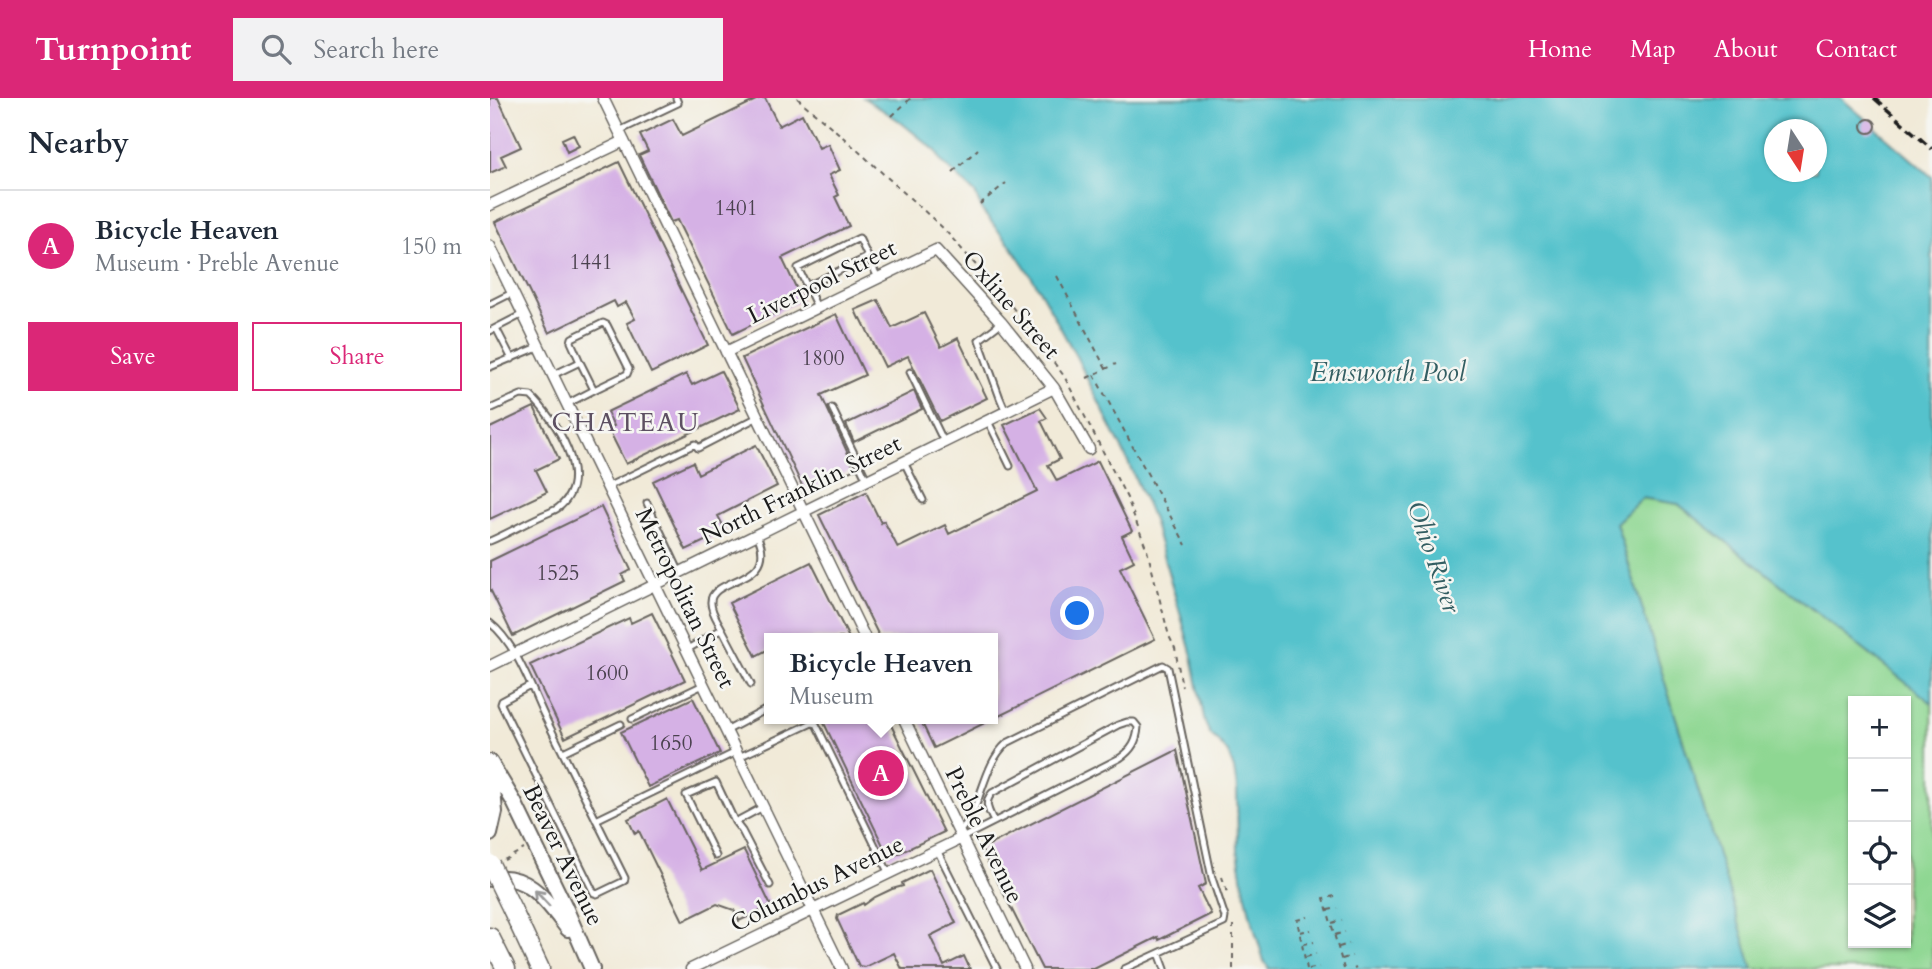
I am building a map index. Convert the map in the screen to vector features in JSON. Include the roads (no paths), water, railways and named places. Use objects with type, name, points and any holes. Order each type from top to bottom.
[{"type":"highway","points":[[494,863],[540,969]]},
{"type":"highway","points":[[490,938],[505,969]]},
{"type":"main road","points":[[490,763],[495,812],[490,834]]},
{"type":"main road","name":"Beaver Avenue","points":[[490,763],[514,802],[592,969]]},
{"type":"main road","points":[[490,880],[508,878],[527,884],[545,899],[580,944]]},
{"type":"street","points":[[603,98],[863,633]]},
{"type":"street","points":[[490,205],[622,136]]},
{"type":"street","name":"Metropolitan Street","points":[[490,246],[842,969]]},
{"type":"street","name":"Liverpool Street","points":[[726,352],[936,250]]},
{"type":"street","name":"Oxline Street","points":[[936,250],[1001,322],[1054,388],[1089,449]]},
{"type":"street","name":"North Franklin Street","points":[[490,666],[1054,388]]},
{"type":"street","name":"Preble Avenue","points":[[906,724],[1025,969]]},
{"type":"street","name":"Columbus Avenue","points":[[691,969],[937,849],[960,834]]},
{"type":"lane","points":[[622,136],[678,103],[676,98]]},
{"type":"lane","points":[[817,307],[798,268],[859,238],[878,278]]},
{"type":"lane","points":[[807,286],[868,257]]},
{"type":"lane","points":[[490,304],[513,293]]},
{"type":"lane","points":[[512,359],[493,329],[523,314]]},
{"type":"lane","points":[[1001,322],[979,340],[1006,412]]},
{"type":"lane","points":[[567,404],[627,374],[629,369],[607,325],[603,323],[572,338],[571,342],[594,390]]},
{"type":"lane","points":[[490,367],[538,347]]},
{"type":"lane","points":[[552,375],[580,362]]},
{"type":"lane","points":[[910,372],[944,443]]},
{"type":"lane","points":[[490,409],[521,395],[531,396],[546,410],[568,449],[575,482],[559,507],[490,541]]},
{"type":"lane","points":[[832,408],[867,480]]},
{"type":"lane","points":[[607,487],[695,444],[698,448],[758,417]]},
{"type":"lane","points":[[988,421],[1010,467]]},
{"type":"lane","points":[[904,462],[923,500]]},
{"type":"lane","points":[[647,503],[680,573]]},
{"type":"lane","points":[[751,684],[711,606],[711,600],[714,594],[743,577],[761,562],[762,546],[757,536]]},
{"type":"lane","points":[[490,623],[500,631],[514,654],[530,686],[563,752],[625,878],[624,881],[597,894],[594,893],[501,704],[530,686]]},
{"type":"lane","points":[[686,650],[722,629]]},
{"type":"lane","points":[[960,834],[969,820],[996,752],[1007,743],[1163,665],[1168,668],[1212,878],[1225,917],[1224,923],[1125,969]]},
{"type":"lane","points":[[632,719],[703,685]]},
{"type":"lane","points":[[726,731],[764,712]]},
{"type":"lane","points":[[960,834],[993,822],[1120,758],[1134,746],[1138,727],[1134,722],[1118,725],[992,793],[986,804],[993,822]]},
{"type":"lane","points":[[563,752],[621,724]]},
{"type":"lane","points":[[596,820],[810,724]]},
{"type":"lane","points":[[816,724],[888,872]]},
{"type":"lane","points":[[716,856],[686,796],[716,782],[769,885]]},
{"type":"lane","points":[[735,821],[763,807]]},
{"type":"lane","points":[[937,849],[997,969]]},
{"type":"lane","points":[[1159,953],[1165,969]]},
{"type":"water","name":"Emsworth Pool","points":[[864,98],[1841,98],[1932,177],[1932,703],[1678,504],[1642,498],[1616,523],[1753,969],[1269,969],[1264,961],[1243,883],[1238,851],[1234,769],[1228,753],[1210,734],[1205,723],[1192,656],[1152,517],[1076,356],[1035,282],[1011,246],[983,212],[975,193],[941,161],[936,151],[898,120]]},
{"type":"railway","points":[[1874,98],[1932,149]]},
{"type":"place","name":"Bicycle Heaven","points":[[881,773]]},
{"type":"district","name":"CHATEAU","points":[[626,422]]},
{"type":"water label","name":"Ohio River","points":[[1434,557]]}]
